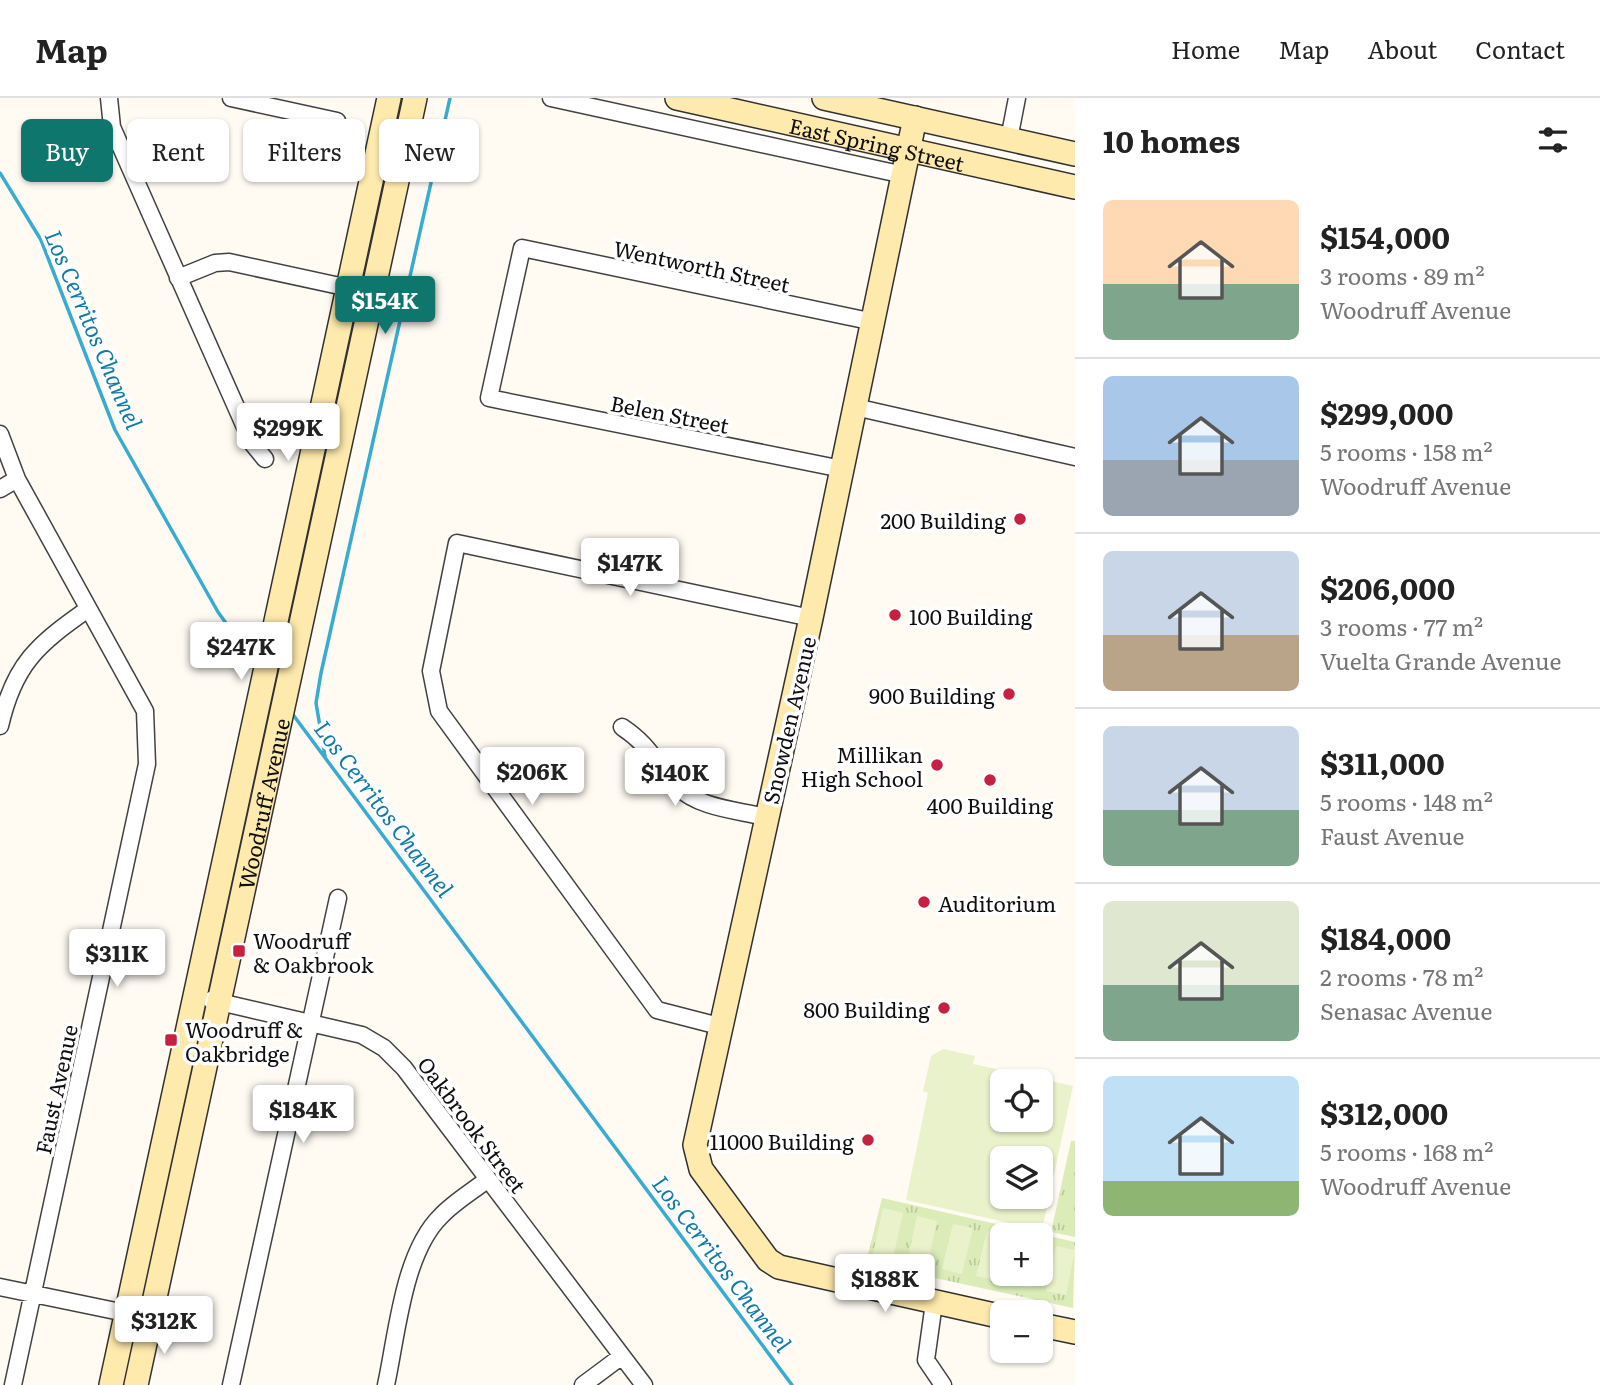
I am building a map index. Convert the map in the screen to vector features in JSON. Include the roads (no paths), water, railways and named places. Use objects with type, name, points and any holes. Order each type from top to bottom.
[{"type":"main road","name":"Woodruff Avenue","points":[[136,1385],[254,726],[389,98]]},
{"type":"main road","name":"Woodruff Avenue","points":[[111,1385],[206,999],[273,747],[415,98]]},
{"type":"main road","name":"East Spring Street","points":[[677,98],[1075,187]]},
{"type":"main road","name":"East Spring Street","points":[[824,98],[863,102],[915,118],[1075,154]]},
{"type":"main road","name":"Snowden Avenue","points":[[915,118],[811,618],[765,817],[695,1145],[701,1169],[768,1260],[779,1267],[934,1303]]},
{"type":"main road","points":[[934,1303],[990,1314]]},
{"type":"main road","points":[[1053,1327],[1075,1332]]},
{"type":"street","points":[[109,98],[112,127],[251,443],[265,459]]},
{"type":"street","points":[[231,98],[328,119]]},
{"type":"street","name":"East Spring Street","points":[[551,98],[904,175]]},
{"type":"street","points":[[1009,139],[1017,98]]},
{"type":"street","points":[[856,137],[863,102]]},
{"type":"street","name":"Wentworth Street","points":[[489,398],[522,248],[874,322]]},
{"type":"street","points":[[178,278],[215,263],[229,262],[372,293]]},
{"type":"street","name":"Belen Street","points":[[489,398],[842,469]]},
{"type":"street","points":[[855,407],[1075,457]]},
{"type":"street","points":[[0,434],[17,479],[88,609],[44,640],[24,661],[12,682],[0,726]]},
{"type":"street","points":[[0,489],[17,479]]},
{"type":"street","points":[[719,1026],[657,1010],[439,711],[431,671],[457,543],[811,618]]},
{"type":"street","name":"Faust Avenue","points":[[13,1385],[147,764],[145,711],[88,609]]},
{"type":"street","points":[[622,727],[644,742],[678,787],[689,796],[702,802],[765,817]]},
{"type":"street","points":[[232,1385],[338,898]]},
{"type":"street","name":"Oakbrook Street","points":[[206,999],[362,1035],[384,1048],[404,1068],[644,1385]]},
{"type":"street","points":[[386,1385],[412,1264],[424,1239],[440,1216],[488,1179]]},
{"type":"street","points":[[0,1287],[150,1318]]},
{"type":"street","points":[[934,1303],[926,1360],[943,1385]]},
{"type":"street","points":[[583,1385],[622,1356]]},
{"type":"waterway","points":[[325,756],[316,703],[321,673],[450,98]]},
{"type":"waterway","name":"Los Cerritos Channel","points":[[0,173],[41,240],[115,430],[218,612],[257,666]]},
{"type":"waterway","name":"Los Cerritos Channel","points":[[291,712],[792,1385]]},
{"type":"place","name":"200 Building","points":[[1020,519]]},
{"type":"place","name":"100 Building","points":[[895,615]]},
{"type":"place","name":"900 Building","points":[[1009,694]]},
{"type":"place","name":"Millikan High School","points":[[937,765]]},
{"type":"place","name":"400 Building","points":[[990,780]]},
{"type":"place","name":"Auditorium","points":[[924,902]]},
{"type":"place","name":"Woodruff & Oakbrook","points":[[239,951]]},
{"type":"place","name":"800 Building","points":[[944,1008]]},
{"type":"place","name":"Woodruff & Oakbridge","points":[[171,1040]]},
{"type":"place","name":"11000 Building","points":[[868,1140]]}]
